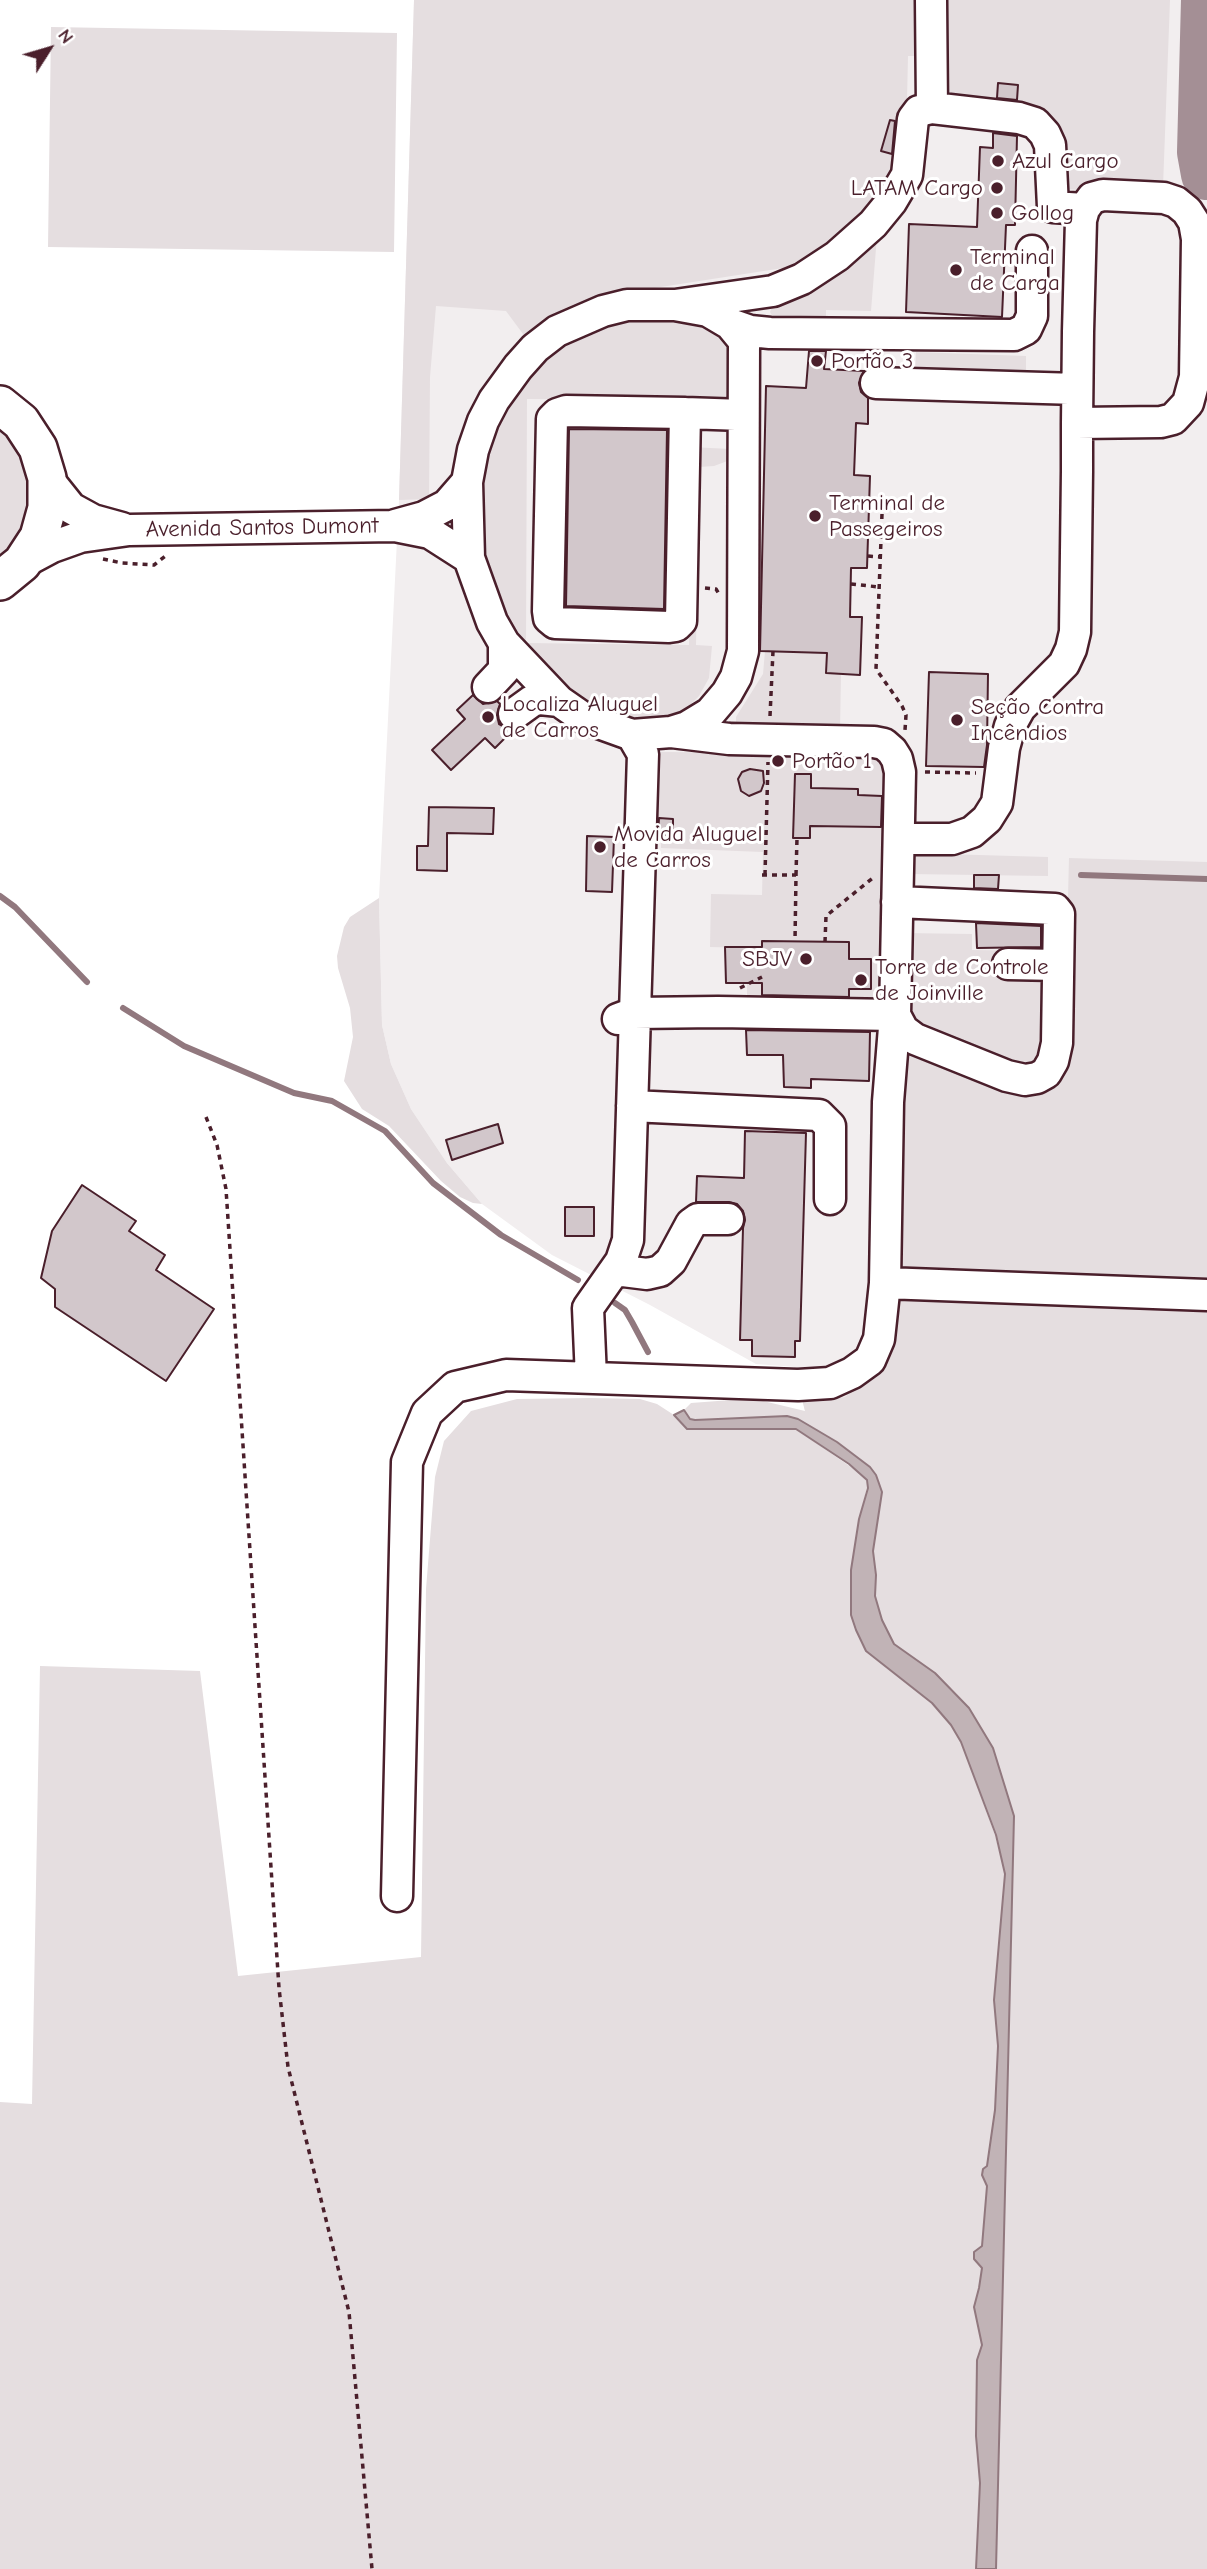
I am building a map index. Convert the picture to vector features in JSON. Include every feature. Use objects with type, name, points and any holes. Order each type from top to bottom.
[{"type":"main road","points":[[0,405],[21,422],[38,448],[47,478],[47,509],[38,537],[11,572]]},
{"type":"street","points":[[931,0],[932,108]]},
{"type":"street","points":[[397,1896],[407,1462],[427,1412],[455,1387],[506,1375],[798,1385],[830,1383],[852,1373],[870,1360],[879,1339],[885,1283],[888,1101],[895,1015],[899,848],[900,772],[897,759],[884,744],[651,739],[582,716],[559,701],[504,643],[484,602],[469,558],[467,482],[473,450],[483,421],[522,350],[557,331],[603,311],[627,305],[675,304],[773,291],[802,279],[837,256],[873,224],[891,202],[907,175],[913,119],[919,111],[932,108],[1019,118],[1035,123],[1050,145],[1053,207],[1084,209]]},
{"type":"street","points":[[899,848],[952,839],[972,832],[987,819],[997,803],[1004,748],[1010,726],[1020,708],[1064,664],[1072,649],[1075,632],[1077,389],[1081,220],[1084,209],[1092,198],[1103,195],[1164,198],[1176,202],[1187,211],[1194,222],[1197,239],[1195,377],[1188,403],[1173,419],[1161,422],[1077,423]]},
{"type":"street","points":[[675,304],[708,311],[730,324],[750,331],[771,333],[1014,335],[1026,329],[1032,316],[1032,251]]},
{"type":"street","points":[[651,739],[687,727],[710,713],[736,677],[743,651],[744,341],[730,324]]},
{"type":"street","points":[[876,383],[1077,389]]},
{"type":"street","points":[[685,413],[681,621],[676,626],[669,627],[555,623],[549,618],[548,611],[552,419],[566,411],[685,413],[743,415]]},
{"type":"street","name":"Avenida Santos Dumont","points":[[47,478],[71,508],[93,520],[129,530]]},
{"type":"street","name":"Avenida Santos Dumont","points":[[395,526],[424,517],[447,505],[467,482]]},
{"type":"street","name":"Avenida Santos Dumont","points":[[11,572],[52,547],[80,537],[129,530],[395,526],[430,533],[469,558]]},
{"type":"street","points":[[488,687],[504,670],[504,643]]},
{"type":"street","points":[[514,714],[532,701],[559,701]]},
{"type":"street","points":[[592,1378],[588,1308],[621,1261],[628,1240],[632,1106],[626,1016],[650,866],[651,739]]},
{"type":"street","points":[[895,1015],[903,1030],[915,1039],[1007,1076],[1025,1080],[1037,1078],[1046,1073],[1053,1061],[1059,914],[1052,907],[897,902]]},
{"type":"street","points":[[1009,964],[1057,965]]},
{"type":"street","points":[[626,1016],[718,1012],[895,1015]]},
{"type":"street","points":[[632,1106],[819,1115],[830,1126],[830,1199]]},
{"type":"street","points":[[615,1270],[648,1274],[660,1270],[671,1261],[691,1224],[698,1219],[728,1219]]},
{"type":"street","points":[[885,1283],[1207,1295]]},
{"type":"path","points":[[882,514],[876,669],[906,715],[905,738]]},
{"type":"path","points":[[97,558],[154,565],[201,529]]},
{"type":"path","points":[[868,556],[880,557]]},
{"type":"path","points":[[851,584],[879,587]]},
{"type":"path","points":[[919,772],[1001,774]]},
{"type":"path","points":[[795,941],[797,838]]},
{"type":"path","points":[[825,942],[826,916],[899,848]]},
{"type":"path","points":[[762,875],[796,876]]},
{"type":"path","points":[[206,1117],[217,1145],[226,1189],[279,1988],[288,2067],[349,2312],[372,2569]]},
{"type":"shaded area","points":[[414,0],[1207,0],[1207,2569],[922,1476],[805,1411],[794,1367],[756,1364],[552,1255],[482,1204],[447,1163],[411,1109],[391,1064],[382,1025],[379,898],[399,500]]},
{"type":"shaded area","points":[[414,0],[917,0],[917,56],[908,56],[907,100],[916,100],[906,125],[890,120],[881,151],[898,156],[872,198],[846,230],[817,252],[783,268],[603,296],[526,338],[506,311],[436,306],[430,377],[429,499],[399,500]]},
{"type":"shaded area","points":[[937,0],[1170,0],[1163,187],[1093,191],[1067,189],[1016,113],[1017,85],[998,84],[996,112],[938,104]]},
{"type":"shaded area","points":[[51,27],[397,33],[394,252],[48,247]]},
{"type":"shaded area","points":[[877,236],[871,311],[826,310],[826,323],[773,317],[770,312],[772,307]]},
{"type":"shaded area","points":[[665,317],[710,325],[727,341],[730,351],[730,400],[527,399],[526,643],[689,645],[691,447],[730,449],[730,460],[714,466],[699,467],[696,645],[712,646],[709,678],[699,696],[684,711],[658,721],[612,715],[572,698],[512,634],[483,564],[479,474],[497,418],[540,360],[583,335],[621,320]]},
{"type":"shaded area","points":[[916,352],[1026,356],[1026,379],[915,376]]},
{"type":"shaded area","points":[[0,423],[19,444],[33,480],[30,519],[11,553],[0,561]]},
{"type":"shaded area","points":[[765,651],[827,653],[826,673],[841,674],[840,730],[736,725],[736,717],[763,674]]},
{"type":"shaded area","points":[[657,752],[855,753],[883,760],[888,780],[877,1002],[747,1010],[747,948],[710,947],[711,894],[762,895],[763,852],[661,848],[661,835],[673,835],[673,819],[656,818]],"holes":[[[762,941],[849,942],[849,1002],[762,1001]]]},
{"type":"shaded area","points":[[909,853],[1048,857],[1048,876],[909,874]]},
{"type":"shaded area","points":[[1069,858],[1207,862],[1207,1279],[893,1267],[904,1051],[1009,1082],[1064,1051]]},
{"type":"shaded area","points":[[379,898],[382,1025],[391,1064],[411,1109],[447,1163],[482,1204],[460,1197],[441,1181],[389,1126],[362,1109],[344,1081],[353,1037],[350,1008],[337,956],[344,927],[350,917]]},
{"type":"shaded area","points":[[904,933],[972,934],[972,950],[1048,951],[1047,1052],[1033,1071],[920,1034],[907,1013]]},
{"type":"shaded area","points":[[894,1299],[1207,1310],[1207,2569],[996,2569],[1014,1815],[993,1748],[894,1644],[882,1620],[875,1596],[873,1551],[882,1492],[870,1467],[838,1442],[798,1419],[787,1416],[695,1420],[690,1419],[684,1410],[691,1403],[759,1400],[805,1411],[802,1399],[845,1397],[875,1373]]},
{"type":"shaded area","points":[[517,1399],[640,1399],[657,1404],[674,1415],[687,1429],[796,1429],[864,1476],[868,1484],[851,1570],[860,1640],[866,1651],[932,1703],[951,1725],[961,1742],[995,1835],[1005,1874],[994,2000],[998,2046],[995,2110],[985,2180],[987,2185],[982,2246],[974,2252],[974,2259],[982,2268],[974,2307],[982,2345],[977,2360],[976,2436],[980,2487],[976,2569],[0,2569],[0,2102],[32,2104],[40,1666],[200,1671],[238,1976],[421,1957],[426,1589],[435,1477],[444,1441],[471,1411]]},
{"type":"shaded area","points":[[684,1410],[690,1419],[695,1420],[787,1416],[798,1419],[837,1442],[870,1467],[882,1492],[873,1551],[875,1596],[882,1620],[894,1644],[935,1673],[969,1708],[993,1748],[1014,1816],[996,2569],[976,2569],[980,2483],[976,2436],[977,2360],[982,2345],[974,2307],[982,2268],[974,2259],[974,2252],[982,2246],[987,2186],[982,2175],[987,2166],[995,2110],[998,2046],[994,2000],[1005,1874],[996,1835],[961,1742],[951,1725],[932,1703],[866,1651],[856,1630],[851,1615],[851,1570],[859,1519],[868,1488],[867,1480],[849,1464],[796,1429],[687,1429],[674,1415]]},
{"type":"building","points":[[998,83],[1018,85],[1017,100],[997,98]]},
{"type":"building","points":[[890,120],[895,121],[892,154],[881,151]]},
{"type":"building","name":"Terminal de Carga","points":[[993,133],[1017,136],[1015,225],[1006,225],[1002,317],[906,312],[909,224],[977,227],[980,147],[993,148]]},
{"type":"building","name":"Terminal de Passegeiros","points":[[809,351],[826,351],[824,369],[864,371],[859,383],[861,392],[868,398],[868,424],[856,423],[854,475],[870,476],[867,568],[851,568],[850,617],[862,617],[860,675],[826,673],[827,653],[760,651],[766,386],[806,388]]},
{"type":"building","points":[[569,429],[667,430],[664,609],[566,606]]},
{"type":"building","name":"Seção Contra Incêndios","points":[[929,672],[988,674],[984,767],[926,766]]},
{"type":"building","points":[[473,695],[483,704],[497,701],[500,704],[497,715],[499,724],[512,731],[495,748],[485,738],[451,770],[432,750],[465,719],[457,710]]},
{"type":"building","points":[[750,769],[763,771],[764,783],[761,791],[749,796],[741,791],[738,779],[742,772]]},
{"type":"building","points":[[795,774],[811,774],[811,788],[858,789],[858,795],[882,796],[881,827],[810,826],[810,838],[793,838]]},
{"type":"building","points":[[429,807],[494,808],[493,834],[447,833],[447,871],[417,870],[417,846],[428,846]]},
{"type":"building","points":[[659,818],[673,819],[673,835],[658,835]]},
{"type":"building","points":[[587,836],[614,837],[612,892],[586,891]]},
{"type":"building","points":[[974,875],[999,875],[998,889],[974,888]]},
{"type":"building","points":[[976,923],[1041,926],[1041,947],[977,948]]},
{"type":"building","name":"SBJV","points":[[762,941],[849,942],[849,959],[871,959],[871,989],[849,989],[849,997],[762,995],[762,983],[726,983],[725,947],[762,947]]},
{"type":"building","points":[[746,1030],[870,1032],[869,1081],[811,1079],[811,1088],[784,1087],[783,1055],[747,1055]]},
{"type":"building","points":[[498,1124],[503,1143],[452,1160],[446,1140]]},
{"type":"building","points":[[745,1131],[806,1133],[800,1341],[795,1341],[795,1357],[752,1356],[752,1340],[740,1340],[745,1220],[743,1211],[737,1204],[729,1202],[696,1202],[697,1176],[744,1178]]},
{"type":"building","points":[[82,1185],[136,1221],[129,1231],[165,1255],[156,1270],[214,1309],[166,1381],[55,1307],[55,1289],[41,1278],[52,1231]]},
{"type":"building","points":[[565,1207],[594,1207],[594,1236],[565,1236]]},
{"type":"waterway","points":[[1081,875],[1207,879]]},
{"type":"waterway","points":[[0,896],[15,907],[87,982]]},
{"type":"waterway","points":[[123,1008],[184,1046],[294,1093],[332,1101],[385,1131],[433,1183],[501,1235],[578,1280]]},
{"type":"waterway","points":[[615,1303],[625,1310],[648,1352]]},
{"type":"taxiway","points":[[1207,0],[1203,152],[1207,174]]},
{"type":"place","name":"Azul Cargo","points":[[998,161]]},
{"type":"place","name":"LATAM Cargo","points":[[997,188]]},
{"type":"place","name":"Gollog","points":[[997,213]]},
{"type":"place","name":"Terminal de Carga","points":[[956,270]]},
{"type":"place","name":"Portão 3","points":[[817,361]]},
{"type":"place","name":"Terminal de Passegeiros","points":[[815,516]]},
{"type":"place","name":"Localiza Aluguel de Carros","points":[[488,717]]},
{"type":"place","name":"Seção Contra Incêndios","points":[[957,720]]},
{"type":"place","name":"Portão 1","points":[[778,761]]},
{"type":"place","name":"Movida Aluguel de Carros","points":[[600,847]]},
{"type":"place","name":"SBJV","points":[[806,959]]},
{"type":"place","name":"Torre de Controle de Joinville","points":[[861,980]]}]
